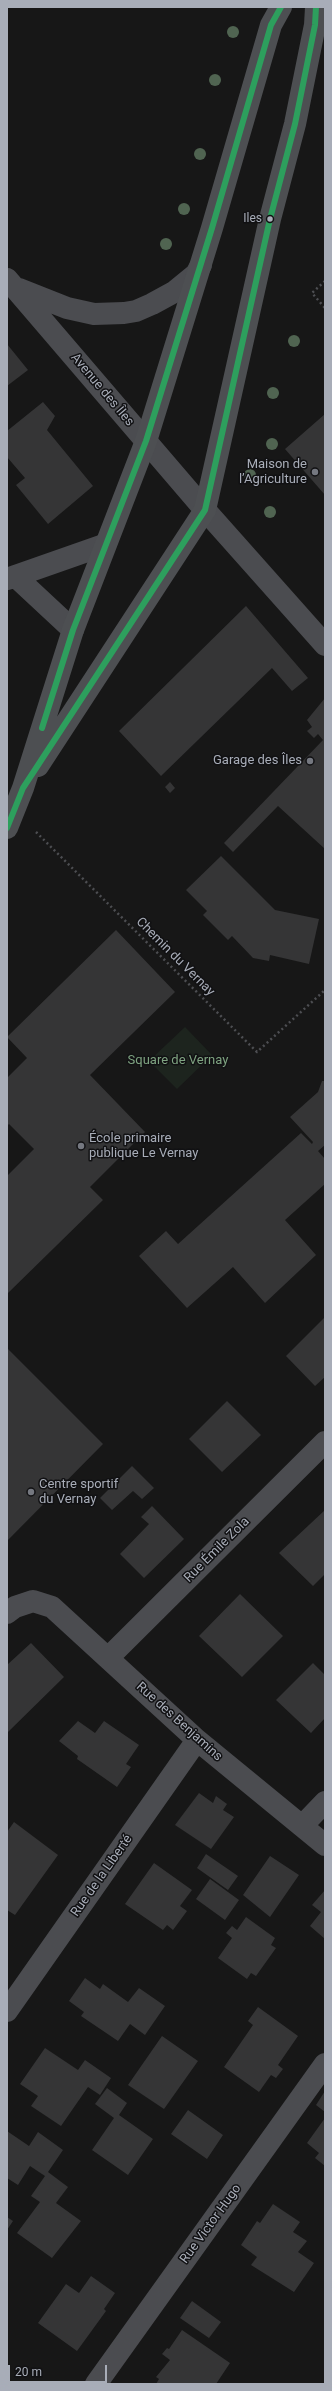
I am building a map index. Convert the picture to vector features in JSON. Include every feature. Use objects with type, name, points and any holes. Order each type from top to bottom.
[{"type":"main road","points":[[10,819],[23,788],[73,630],[104,545],[146,441],[201,265],[271,25],[281,7]]},
{"type":"main road","points":[[23,788],[205,510],[268,226],[295,124],[315,25],[316,7]]},
{"type":"street","points":[[10,282],[67,308],[94,314],[124,313],[147,307],[174,292],[196,274],[201,265]]},
{"type":"street","name":"Avenue des Îles","points":[[10,282],[205,510],[325,645]]},
{"type":"street","points":[[11,577],[104,545]]},
{"type":"street","points":[[11,577],[73,630]]},
{"type":"street","name":"Rue Émile Zola","points":[[108,1658],[325,1442]]},
{"type":"street","name":"Rue des Benjamins","points":[[7,1613],[20,1605],[33,1601],[52,1606],[197,1740],[325,1845]]},
{"type":"street","name":"Rue de la Liberté","points":[[7,2011],[197,1740]]},
{"type":"street","points":[[302,1826],[325,1802]]},
{"type":"street","name":"Rue Victor Hugo","points":[[96,2384],[325,2064]]},
{"type":"path","points":[[325,281],[312,292],[325,308]]},
{"type":"path","name":"Chemin du Vernay","points":[[10,819],[257,1052],[325,990]]},
{"type":"green space","name":"Square de Vernay","points":[[185,1027],[212,1055],[177,1089],[149,1061]]},
{"type":"building","points":[[7,344],[28,370],[7,386]]},
{"type":"building","points":[[43,402],[55,416],[47,430],[93,486],[48,524],[16,485],[25,478],[7,457],[7,431]]},
{"type":"building","name":"Maison de l’Agriculture","points":[[325,414],[325,495],[285,449]]},
{"type":"building","points":[[246,606],[308,678],[292,691],[272,668],[161,776],[119,731]]},
{"type":"building","points":[[325,698],[325,849],[278,806],[233,852],[224,843],[323,740],[318,734],[314,738],[307,731],[312,727],[307,720]]},
{"type":"building","points":[[170,782],[175,788],[170,793],[165,787]]},
{"type":"building","points":[[221,856],[275,910],[319,919],[309,964],[270,955],[269,961],[253,958],[232,936],[228,940],[203,915],[207,911],[186,890]]},
{"type":"building","points":[[116,930],[175,992],[90,1075],[145,1132],[90,1187],[103,1200],[7,1294],[7,1176],[34,1149],[9,1124],[7,1126],[7,1078],[27,1058],[7,1037]]},
{"type":"building","points":[[322,1081],[325,1081],[325,1145],[318,1151],[325,1159],[325,1184],[285,1220],[316,1255],[265,1303],[233,1267],[187,1308],[139,1256],[166,1231],[178,1244],[301,1133],[312,1144],[313,1142],[290,1117],[318,1092]]},
{"type":"building","points":[[325,1317],[325,1377],[315,1386],[286,1356]]},
{"type":"building","name":"Centre sportif du Vernay","points":[[7,1348],[103,1444],[7,1541]]},
{"type":"building","points":[[227,1401],[261,1435],[222,1472],[189,1439]]},
{"type":"building","points":[[132,1466],[154,1488],[142,1499],[133,1491],[112,1510],[100,1498]]},
{"type":"building","points":[[152,1506],[184,1539],[144,1578],[120,1554],[149,1524],[141,1517]]},
{"type":"building","points":[[325,1510],[325,1574],[313,1586],[279,1553]]},
{"type":"building","points":[[240,1594],[283,1636],[242,1677],[199,1636]]},
{"type":"building","points":[[31,1643],[64,1677],[7,1733],[7,1665]]},
{"type":"building","points":[[313,1663],[325,1675],[325,1718],[311,1733],[276,1700]]},
{"type":"building","points":[[78,1721],[95,1733],[104,1721],[139,1745],[126,1764],[131,1767],[117,1787],[77,1759],[78,1756],[59,1741]]},
{"type":"building","points":[[199,1793],[213,1803],[216,1796],[227,1804],[223,1810],[234,1817],[211,1849],[175,1825]]},
{"type":"building","points":[[14,1822],[58,1855],[15,1915],[7,1910],[7,1832]]},
{"type":"building","points":[[206,1854],[238,1876],[228,1890],[197,1868]]},
{"type":"building","points":[[270,1856],[299,1875],[270,1917],[243,1895]]},
{"type":"building","points":[[154,1863],[192,1890],[180,1906],[187,1911],[173,1930],[167,1925],[163,1930],[125,1904]]},
{"type":"building","points":[[210,1879],[239,1900],[225,1920],[196,1899]]},
{"type":"building","points":[[325,1890],[325,1939],[310,1926],[321,1912],[312,1905]]},
{"type":"building","points":[[246,1917],[275,1938],[271,1945],[276,1948],[256,1976],[251,1973],[247,1979],[218,1958],[232,1938],[226,1933],[232,1926],[237,1930]]},
{"type":"building","points":[[85,1978],[100,1989],[103,1984],[128,2002],[139,1988],[165,2006],[145,2035],[130,2024],[118,2041],[81,2016],[84,2012],[69,2001]]},
{"type":"building","points":[[258,2007],[298,2036],[278,2065],[283,2069],[276,2078],[271,2075],[259,2092],[224,2067],[253,2025],[248,2021]]},
{"type":"building","points":[[162,2036],[198,2061],[164,2109],[128,2085]]},
{"type":"building","points":[[45,2048],[78,2070],[85,2060],[111,2078],[100,2095],[88,2087],[61,2126],[31,2106],[38,2096],[20,2084]]},
{"type":"building","points":[[107,2088],[127,2103],[119,2115],[153,2139],[128,2175],[92,2150],[114,2118],[95,2104]]},
{"type":"building","points":[[325,2091],[325,2112],[316,2105]]},
{"type":"building","points":[[188,2110],[223,2135],[207,2159],[171,2134]]},
{"type":"building","points":[[325,2118],[325,2166],[315,2158],[319,2153],[307,2143]]},
{"type":"building","points":[[7,2131],[29,2146],[38,2132],[63,2150],[48,2172],[68,2187],[56,2203],[81,2221],[52,2258],[17,2233],[40,2202],[31,2196],[45,2176],[30,2166],[18,2185],[7,2178]]},
{"type":"building","points":[[273,2204],[300,2222],[293,2232],[307,2241],[298,2252],[314,2263],[294,2292],[251,2265],[257,2257],[241,2245],[257,2221],[260,2223]]},
{"type":"building","points":[[7,2217],[13,2221],[7,2230]]},
{"type":"building","points":[[91,2276],[115,2293],[104,2309],[106,2311],[77,2351],[38,2323],[66,2284],[79,2293]]},
{"type":"building","points":[[192,2301],[221,2322],[209,2338],[180,2318]]},
{"type":"building","points":[[182,2330],[230,2363],[216,2384],[156,2384],[159,2379],[156,2377],[170,2360],[162,2354],[167,2348],[169,2349]]},
{"type":"transit line","points":[[42,728],[73,630],[146,441],[212,228],[271,25],[281,7]]},
{"type":"transit line","points":[[7,828],[23,788],[205,510],[270,219],[295,124],[315,25],[316,7]]},
{"type":"place","name":"Iles","points":[[270,219]]},
{"type":"place","name":"Maison de l’Agriculture","points":[[315,472]]},
{"type":"place","name":"Garage des Îles","points":[[310,761]]},
{"type":"place","name":"École primaire publique Le Vernay","points":[[81,1146]]},
{"type":"place","name":"Centre sportif du Vernay","points":[[31,1492]]}]
